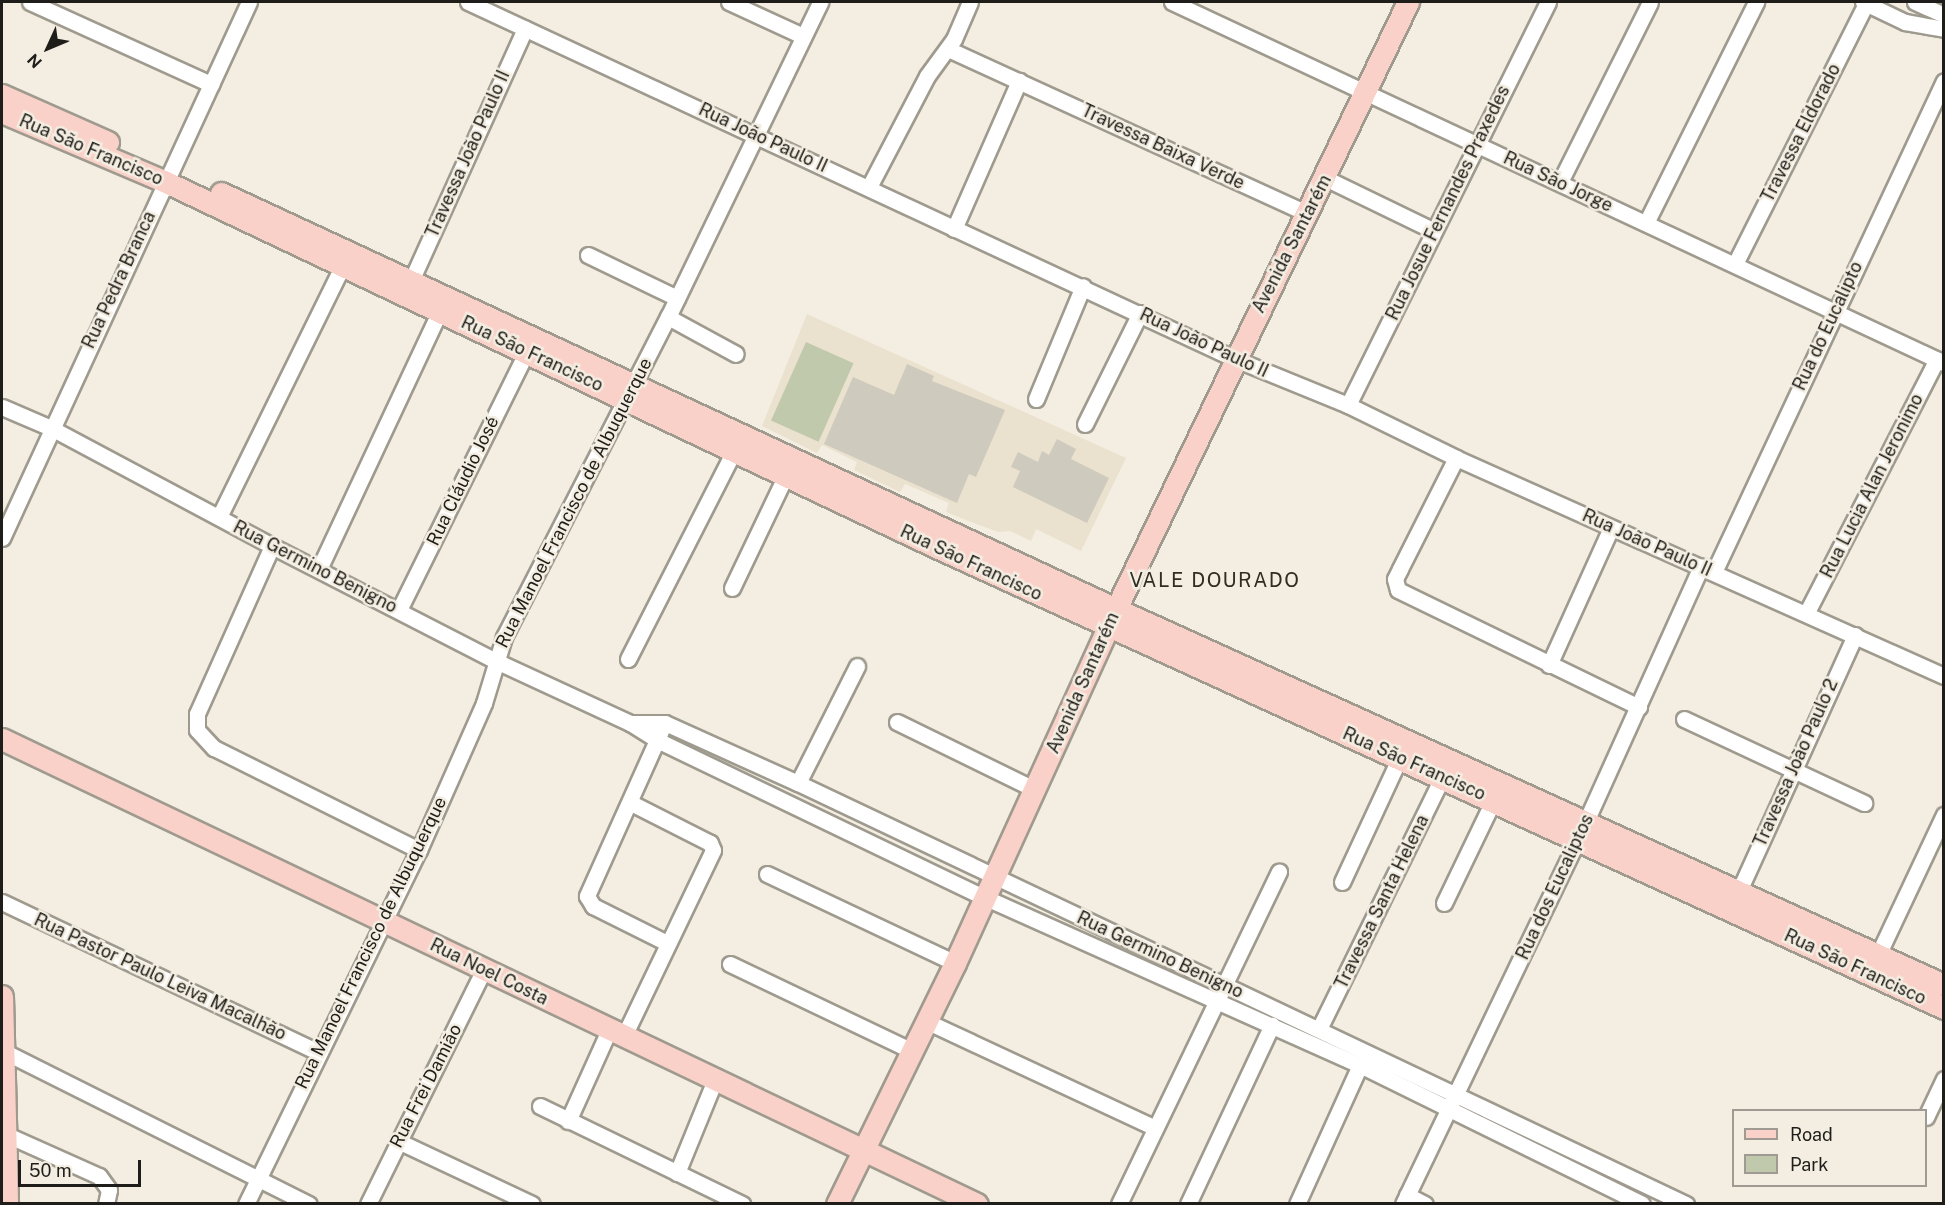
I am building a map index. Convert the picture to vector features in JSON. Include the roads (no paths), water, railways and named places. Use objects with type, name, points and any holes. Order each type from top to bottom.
[{"type":"street","points":[[30,2],[211,84]]},
{"type":"street","name":"Rua João Paulo II","points":[[468,2],[487,5],[525,28],[869,187],[954,229],[1083,286],[1235,359],[1348,405],[1456,458],[1611,528],[1807,612],[1944,676]]},
{"type":"street","points":[[729,2],[803,36]]},
{"type":"street","name":"Rua Manoel Francisco de Albuquerque","points":[[246,1203],[418,849],[484,704],[496,661],[668,317],[820,2]]},
{"type":"street","points":[[869,187],[927,76],[948,49],[970,2]]},
{"type":"street","name":"Rua São Jorge","points":[[1172,2],[1940,361]]},
{"type":"street","name":"Avenida Santarém","points":[[837,1203],[956,963],[1112,618],[1408,2]]},
{"type":"street","name":"Rua Josue Fernandes Praxedes","points":[[1348,405],[1548,2]]},
{"type":"street","points":[[1560,182],[1650,2]]},
{"type":"street","points":[[1646,223],[1756,2]]},
{"type":"street","points":[[1865,2],[1905,22],[1944,29]]},
{"type":"street","name":"Travessa Eldorado","points":[[1735,264],[1865,2]]},
{"type":"street","points":[[1915,2],[1944,15]]},
{"type":"street","name":"Rua Pedra Branca","points":[[2,538],[211,84],[243,3]]},
{"type":"street","name":"Travessa João Paulo II","points":[[411,281],[525,28]]},
{"type":"street","name":"Travessa Baixa Verde","points":[[948,49],[1307,213]]},
{"type":"street","points":[[954,229],[1019,81]]},
{"type":"street","name":"Rua do Eucalipto","points":[[1708,570],[1835,312],[1944,81]]},
{"type":"street","name":"Rua São Francisco","points":[[2,95],[169,176],[342,267],[527,351],[630,391],[734,451],[786,476],[1112,618],[1582,830],[1944,1008]]},
{"type":"street","name":"Rua São Francisco","points":[[2,112],[169,176],[411,281],[630,391],[1112,618],[1400,757],[1494,799],[1582,830],[1739,891],[1944,985]]},
{"type":"street","points":[[1325,178],[1434,231]]},
{"type":"street","points":[[588,255],[677,298]]},
{"type":"street","points":[[219,517],[342,267]]},
{"type":"street","points":[[1036,399],[1083,286]]},
{"type":"street","points":[[319,569],[440,311]]},
{"type":"street","points":[[1085,424],[1140,313]]},
{"type":"street","points":[[668,317],[736,354]]},
{"type":"street","name":"Rua Cláudio José","points":[[399,610],[527,351]]},
{"type":"street","name":"Rua Lucia Alan Jeronimo","points":[[1807,612],[1940,361]]},
{"type":"street","name":"Rua Germino Benigno","points":[[2,407],[51,428],[272,546],[496,661],[630,723],[657,740],[990,888],[1224,984],[1686,1203]]},
{"type":"street","points":[[628,659],[734,451]]},
{"type":"street","points":[[1456,458],[1395,579],[1398,590],[1639,707]]},
{"type":"street","points":[[732,588],[786,476]]},
{"type":"street","points":[[1550,665],[1611,528]]},
{"type":"street","points":[[272,546],[197,714],[197,730],[214,748],[418,849]]},
{"type":"street","name":"Rua dos Eucaliptos","points":[[1405,1199],[1451,1109],[1639,707],[1708,570]]},
{"type":"street","name":"Travessa João Paulo 2","points":[[1739,891],[1791,770],[1855,635]]},
{"type":"street","points":[[798,783],[857,666]]},
{"type":"street","points":[[1684,719],[1864,803]]},
{"type":"street","points":[[897,722],[1034,789]]},
{"type":"street","name":"Rua Germino Benigno","points":[[630,723],[664,723],[798,783],[990,888],[1642,1203]]},
{"type":"street","points":[[664,723],[631,803],[589,888],[588,901],[667,943]]},
{"type":"street","name":"Rua Noel Costa","points":[[2,739],[383,919],[862,1150],[955,1199],[977,1203]]},
{"type":"street","points":[[1342,882],[1400,757]]},
{"type":"street","name":"Travessa Santa Helena","points":[[1320,1028],[1443,776]]},
{"type":"street","points":[[1444,903],[1494,799]]},
{"type":"street","points":[[568,1121],[667,943],[713,847],[631,803]]},
{"type":"street","name":"Rua São Francisco","points":[[1878,955],[1944,815]]},
{"type":"street","points":[[1119,1203],[1153,1127],[1280,871]]},
{"type":"street","points":[[767,874],[956,963]]},
{"type":"street","name":"Rua Pastor Paulo Leiva Macalhão","points":[[2,902],[318,1052]]},
{"type":"street","points":[[730,964],[912,1051]]},
{"type":"street","name":"Rua Frei Damião","points":[[368,1203],[484,969]]},
{"type":"street","points":[[2,996],[3,1158],[7,1203]]},
{"type":"street","points":[[927,1022],[1153,1127]]},
{"type":"street","points":[[1188,1203],[1272,1025]]},
{"type":"street","points":[[3,1051],[309,1203]]},
{"type":"street","points":[[1297,1203],[1360,1065]]},
{"type":"street","points":[[1927,1115],[1944,1079]]},
{"type":"street","points":[[677,1173],[715,1080]]},
{"type":"street","points":[[540,1106],[742,1203]]},
{"type":"street","points":[[4,1134],[103,1179],[109,1190],[105,1203]]},
{"type":"street","points":[[398,1141],[532,1203]]},
{"type":"street","points":[[1405,1199],[1425,1203]]},
{"type":"district","name":"VALE DOURADO","points":[[1215,580]]}]
